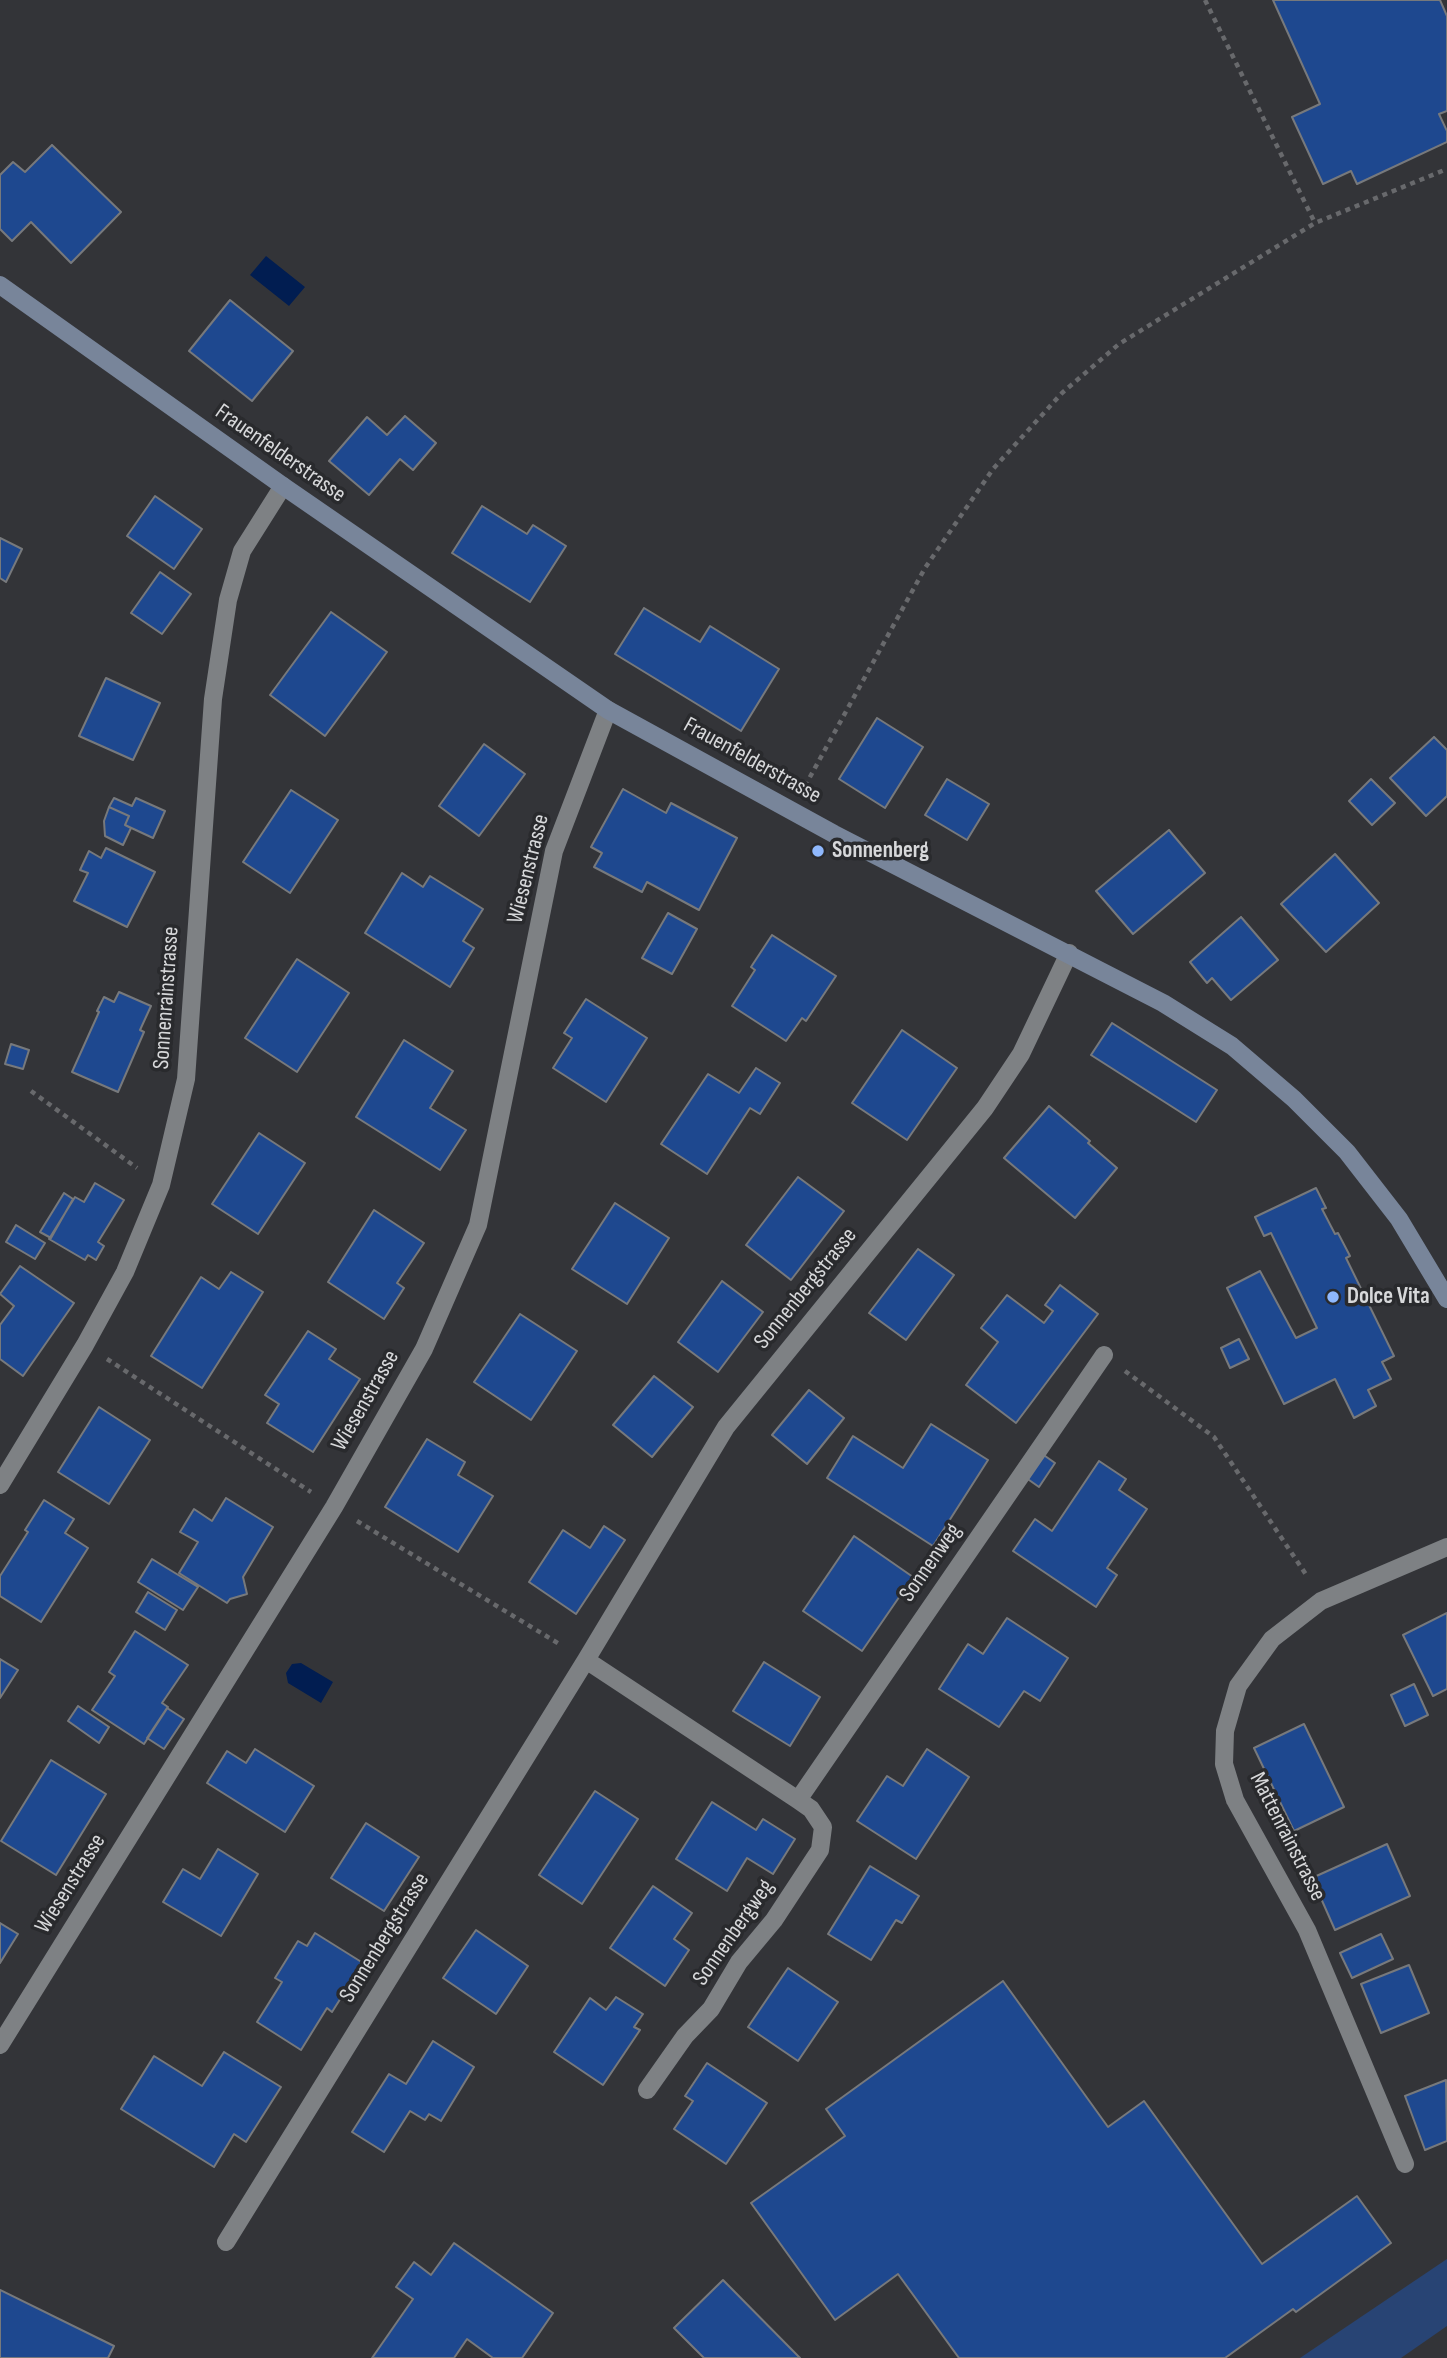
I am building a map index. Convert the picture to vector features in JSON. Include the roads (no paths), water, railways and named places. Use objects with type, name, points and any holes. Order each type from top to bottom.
[{"type":"street","name":"Frauenfelderstrasse","points":[[0,285],[283,486],[608,710],[792,811],[1163,1003],[1232,1046],[1294,1098],[1347,1152],[1399,1219],[1447,1299]]},
{"type":"street","name":"Sonnenrainstrasse","points":[[0,1485],[85,1345],[125,1272],[161,1185],[186,1079],[214,699],[228,600],[242,551],[283,486]]},
{"type":"street","name":"Wiesenstrasse","points":[[0,2045],[334,1507],[424,1349],[478,1225],[554,851],[608,710]]},
{"type":"street","name":"Sonnenbergstrasse","points":[[226,2242],[586,1660],[726,1427],[985,1108],[1021,1054],[1069,953]]},
{"type":"street","name":"Sonnenweg","points":[[798,1800],[1104,1355]]},
{"type":"street","name":"Mattenrainstrasse","points":[[1405,2164],[1307,1930],[1235,1800],[1224,1764],[1225,1731],[1238,1686],[1272,1639],[1321,1601],[1447,1547]]},
{"type":"street","points":[[586,1660],[798,1800]]},
{"type":"street","name":"Sonnenbergweg","points":[[647,2090],[685,2036],[711,2009],[739,1962],[774,1920],[820,1850],[823,1827],[811,1809],[798,1800]]},
{"type":"place","name":"Sonnenberg","points":[[818,851]]},
{"type":"place","name":"Dolce Vita","points":[[1333,1297]]}]
